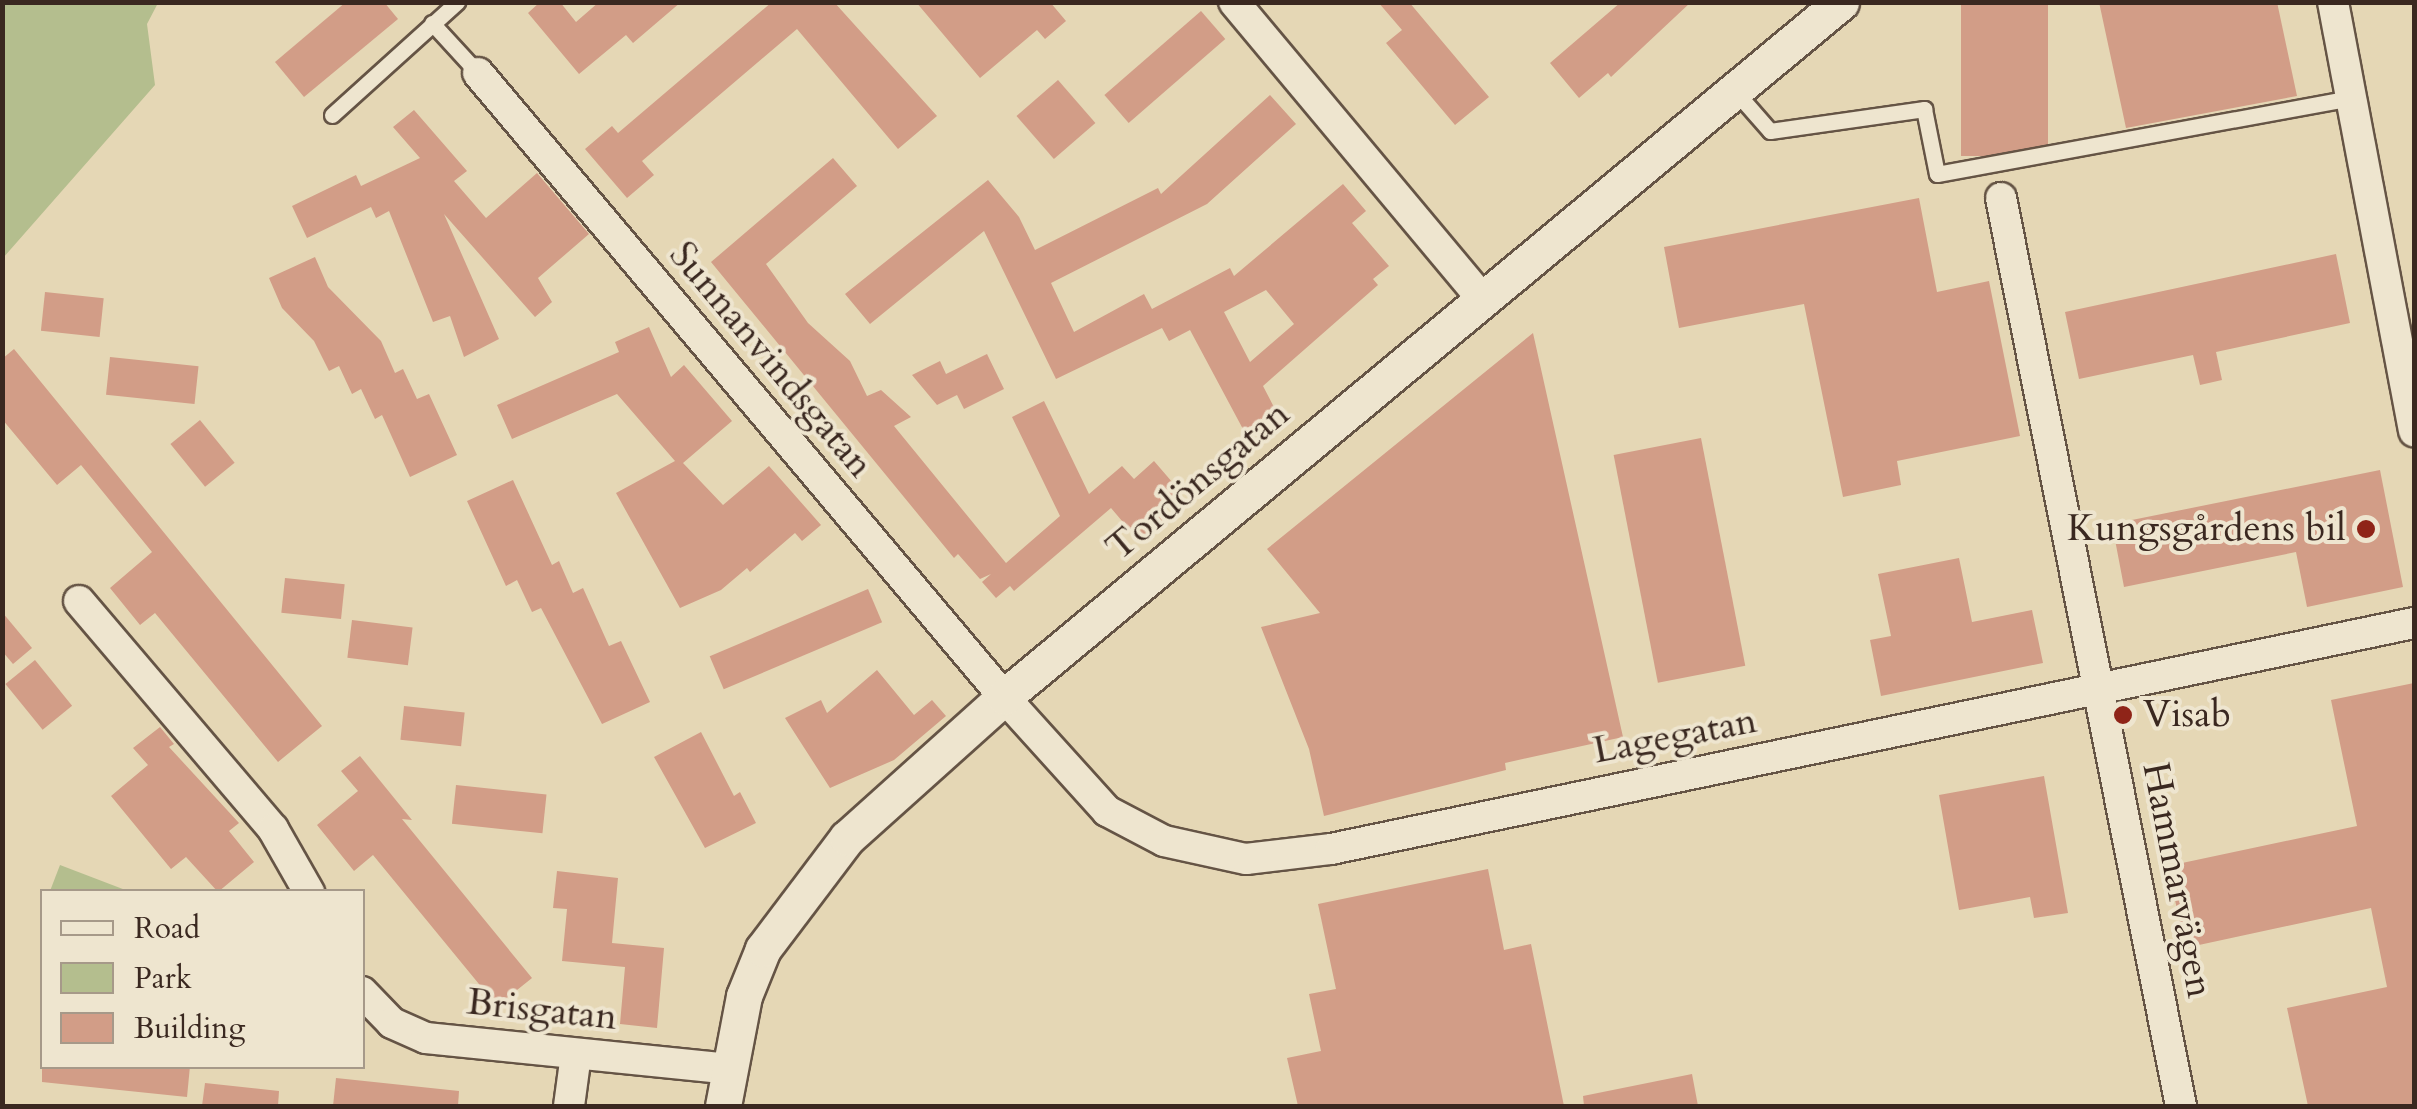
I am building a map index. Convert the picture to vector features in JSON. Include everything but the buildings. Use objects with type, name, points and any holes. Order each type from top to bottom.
[{"type":"street","points":[[1234,2],[1483,300]]},
{"type":"street","name":"Tordönsgatan","points":[[723,1106],[752,973],[794,902],[847,838],[1004,698],[1841,2]]},
{"type":"street","points":[[2332,2],[2414,431]]},
{"type":"street","name":"Sunnanvindsgatan","points":[[478,73],[1004,698]]},
{"type":"street","name":"Hammarvägen","points":[[2000,198],[2182,1106]]},
{"type":"street","points":[[79,600],[273,829],[308,889]]},
{"type":"street","name":"Lagegatan","points":[[1004,698],[1122,823],[1164,841],[1246,859],[1331,849],[2099,693],[2414,623]]},
{"type":"street","name":"Brisgatan","points":[[365,995],[392,1023],[426,1038],[729,1068]]},
{"type":"street","points":[[569,1106],[576,1054]]},
{"type":"lane","points":[[332,114],[457,2]]},
{"type":"lane","points":[[432,23],[478,73]]},
{"type":"lane","points":[[1735,91],[1770,131],[1924,109],[1938,174],[2351,98]]},
{"type":"green space","points":[[3,2],[158,3],[147,24],[155,85],[3,258]]},
{"type":"green space","points":[[60,865],[123,889],[51,889]]},
{"type":"place","name":"Kungsgårdens bil","points":[[2366,529]]},
{"type":"place","name":"Visab","points":[[2123,715]]}]
